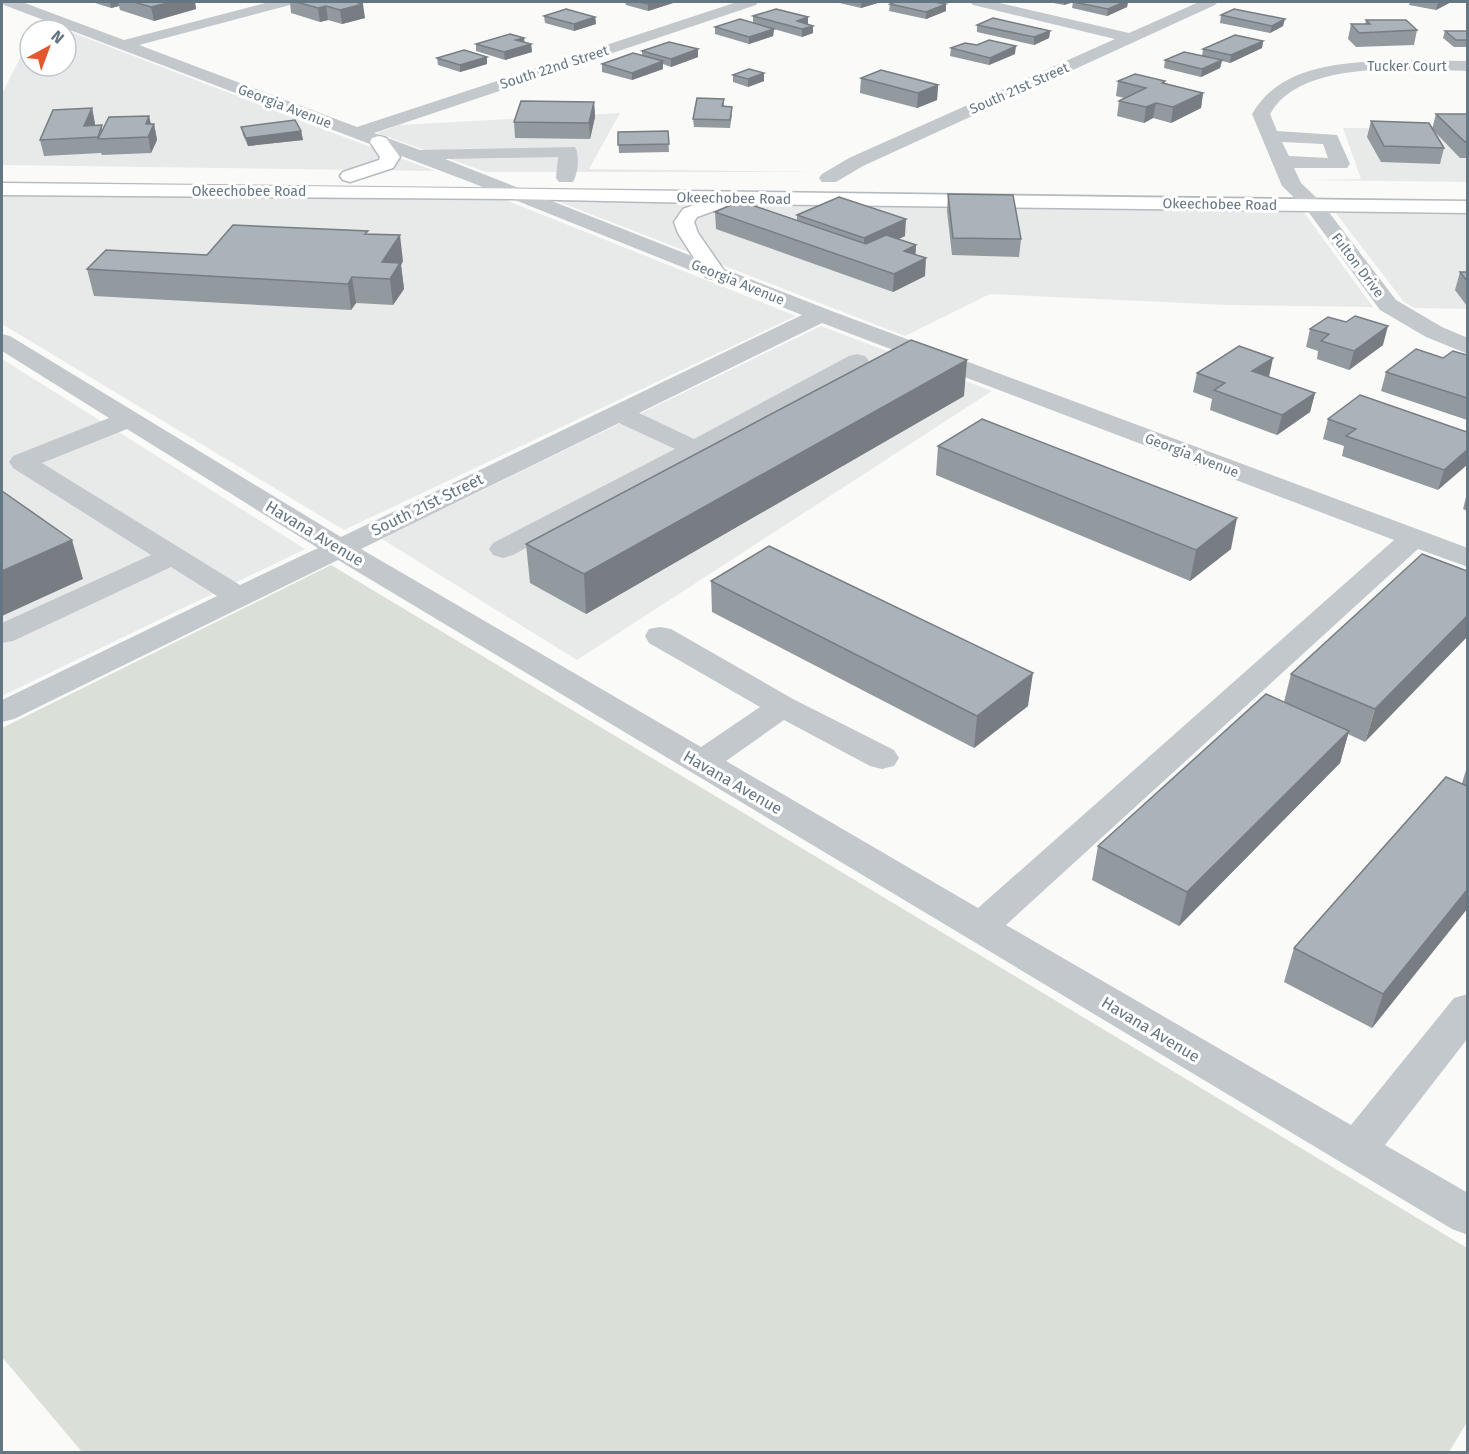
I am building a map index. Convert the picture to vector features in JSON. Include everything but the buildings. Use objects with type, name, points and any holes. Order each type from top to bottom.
[{"type":"main road","points":[[350,176],[386,164],[390,157],[379,142]]},
{"type":"main road","name":"Okeechobee Road","points":[[2,171],[477,178],[674,178]]},
{"type":"main road","name":"Okeechobee Road","points":[[805,178],[865,178]]},
{"type":"main road","name":"Okeechobee Road","points":[[1268,185],[1292,186]]},
{"type":"main road","name":"Okeechobee Road","points":[[2,189],[513,193],[742,198],[1315,196],[1467,207]]},
{"type":"main road","points":[[714,272],[688,233],[684,222],[690,213],[713,204],[742,198]]},
{"type":"street","name":"Georgia Avenue","points":[[9,2],[126,44],[477,178],[821,315],[1467,558]]},
{"type":"street","points":[[126,44],[285,2]]},
{"type":"street","name":"South 22nd Street","points":[[356,133],[751,2]]},
{"type":"street","points":[[978,2],[1130,38]]},
{"type":"street","name":"South 21st Street","points":[[829,178],[856,162],[1210,2]]},
{"type":"street","name":"Tucker Court","points":[[1292,186],[1261,114],[1270,99],[1293,83],[1332,71],[1371,65],[1467,66]]},
{"type":"street","points":[[1270,136],[1330,139],[1340,164],[1282,162]]},
{"type":"street","points":[[414,154],[471,151],[568,151],[566,178]]},
{"type":"street","name":"Fulton Drive","points":[[1292,186],[1315,196],[1388,305],[1434,332],[1467,347]]},
{"type":"street","name":"South 21st Street","points":[[2,712],[337,547],[821,315]]},
{"type":"street","name":"Havana Avenue","points":[[2,341],[337,547],[1467,1216]]},
{"type":"street","points":[[503,549],[857,361]]},
{"type":"street","points":[[617,412],[695,449]]},
{"type":"street","points":[[128,419],[22,462],[237,596]]},
{"type":"street","points":[[980,927],[1413,538]]},
{"type":"street","points":[[2,634],[172,556]]},
{"type":"street","points":[[660,636],[782,706],[882,758]]},
{"type":"street","points":[[701,763],[782,706]]},
{"type":"street","points":[[1356,1150],[1467,1010]]},
{"type":"shaded area","points":[[78,35],[435,171],[2,165],[2,94],[18,62],[18,78],[78,78]]},
{"type":"shaded area","points":[[620,113],[589,169],[822,172],[486,172],[377,133],[399,125]]},
{"type":"shaded area","points":[[1343,128],[1467,128],[1467,182],[1305,180],[1361,179]]},
{"type":"shaded area","points":[[2,195],[503,199],[796,316],[344,530],[2,324]]},
{"type":"shaded area","points":[[554,200],[820,206],[1303,211],[1373,307],[1228,305],[990,294],[905,336]]},
{"type":"shaded area","points":[[1335,212],[1467,214],[1467,309],[1414,308],[1404,302]]},
{"type":"shaded area","points":[[821,326],[992,391],[577,660],[382,539]]},
{"type":"shaded area","points":[[2,359],[305,549],[2,696]]},
{"type":"shaded area","points":[[331,565],[1467,1248],[1467,1422],[1449,1452],[82,1452],[2,1357],[2,728]]}]
